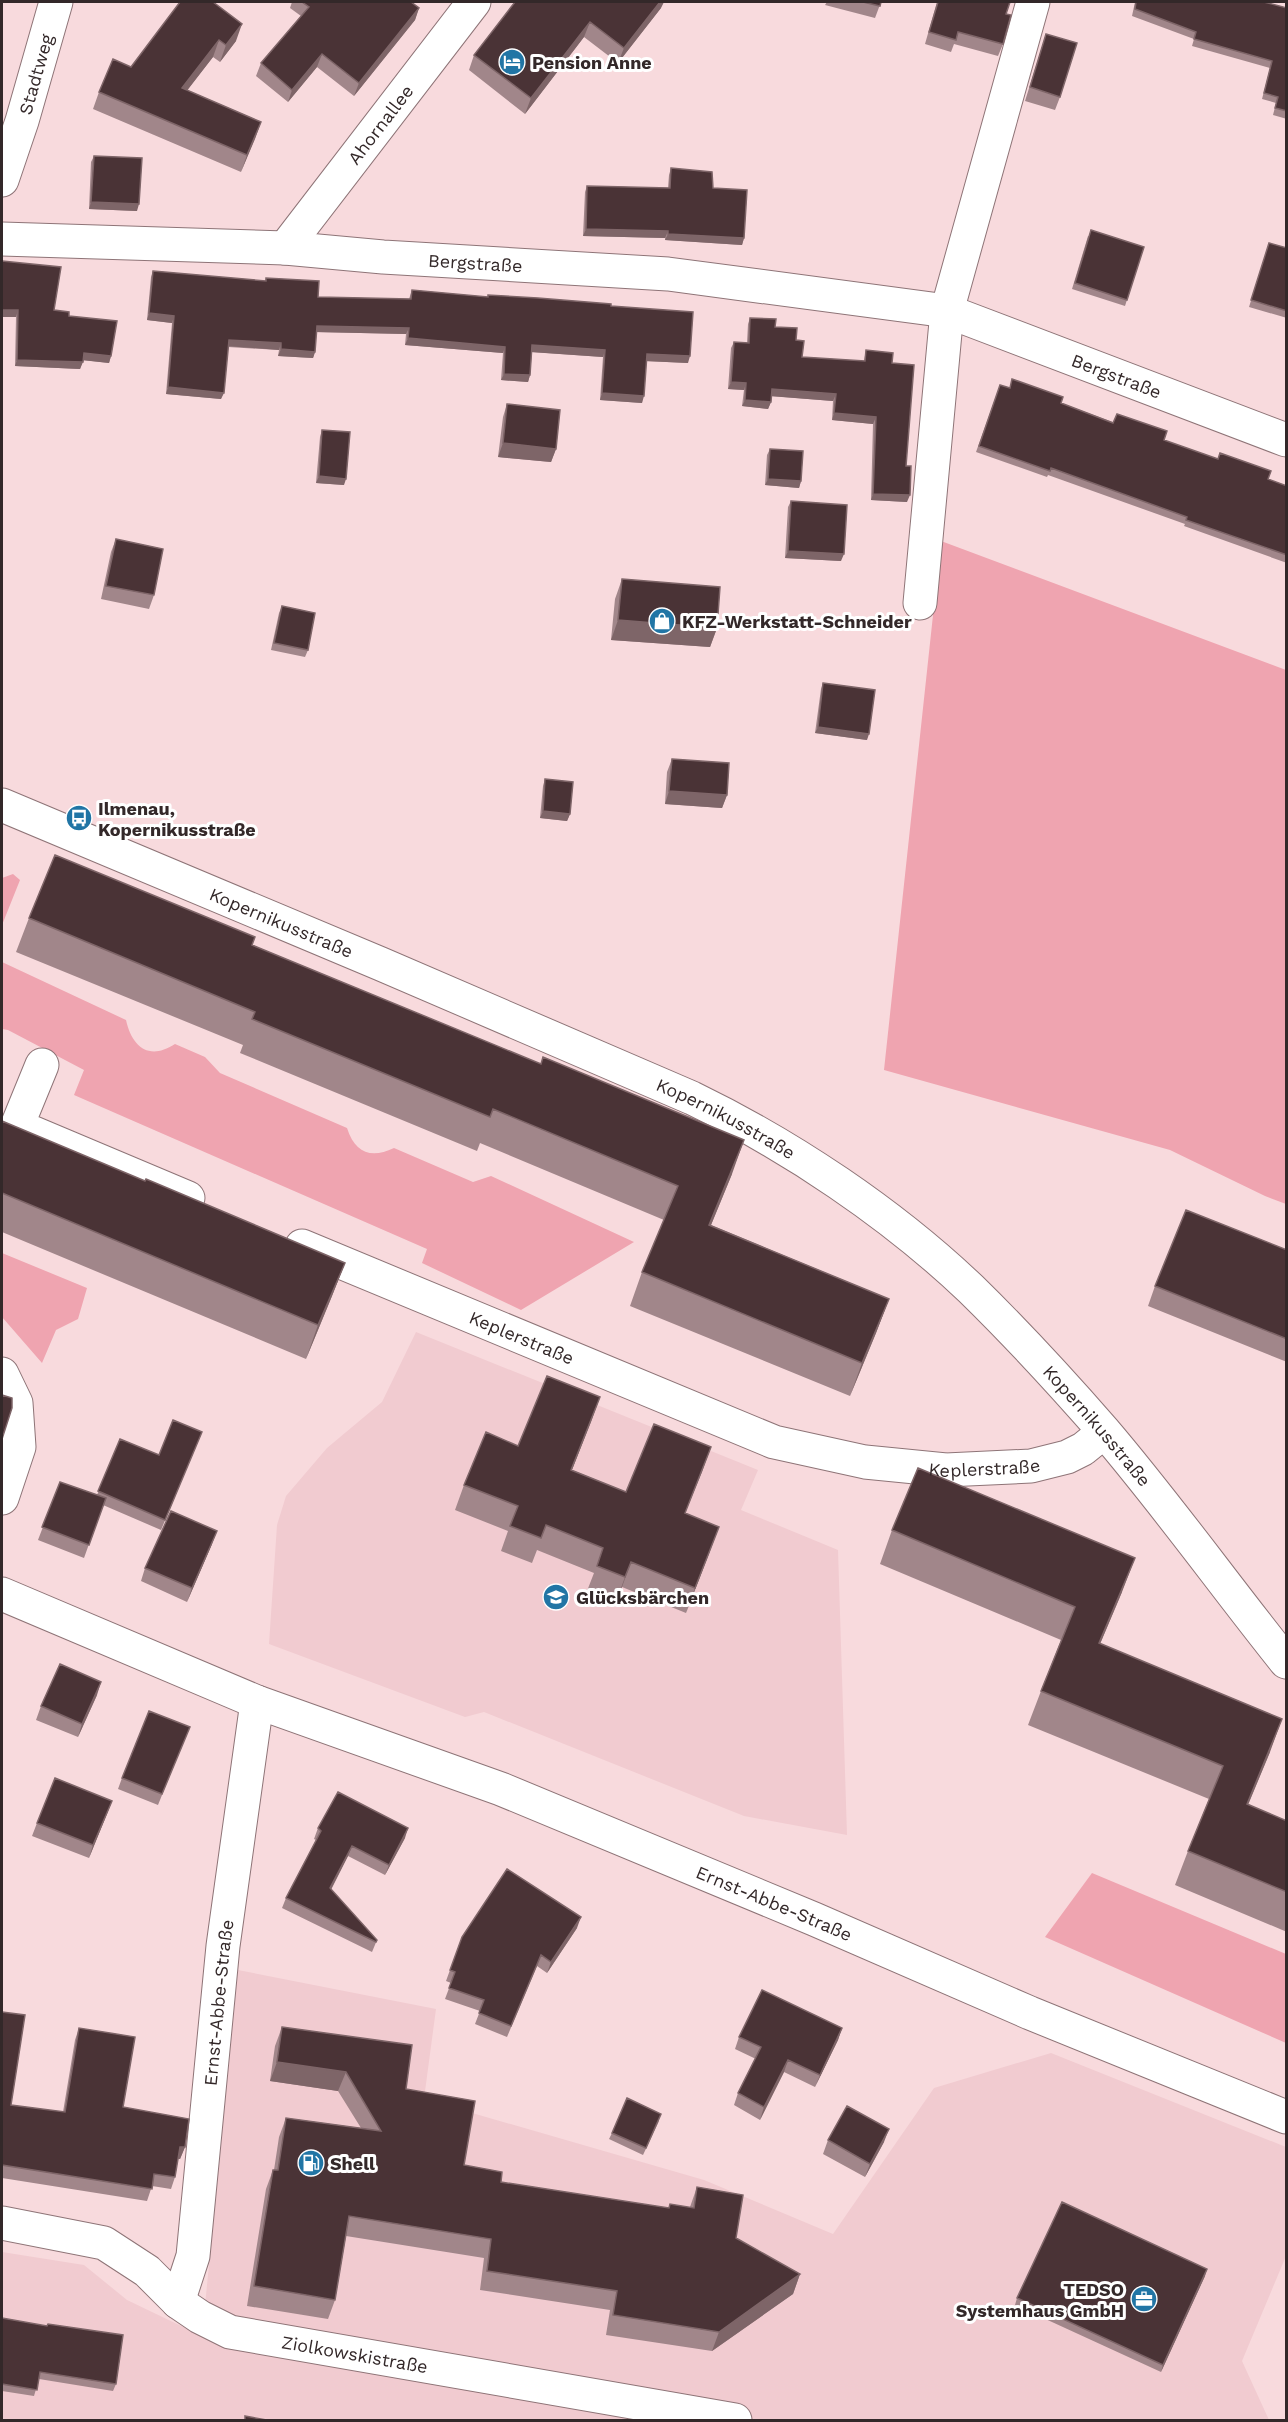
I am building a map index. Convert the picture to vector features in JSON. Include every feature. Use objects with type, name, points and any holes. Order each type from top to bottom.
[{"type":"street","name":"Stadtweg","points":[[2,180],[22,121],[56,2]]},
{"type":"street","name":"Ahornallee","points":[[285,248],[474,2]]},
{"type":"street","points":[[920,603],[947,311],[1033,2]]},
{"type":"street","name":"Bergstraße","points":[[2,239],[285,248],[668,274],[947,311],[1287,440]]},
{"type":"street","name":"Kopernikusstraße","points":[[2,806],[381,964],[692,1098],[740,1121],[849,1191],[906,1234],[969,1288],[1009,1327],[1104,1432],[1287,1662]]},
{"type":"street","points":[[42,1065],[17,1126],[213,1209]]},
{"type":"street","name":"Keplerstraße","points":[[278,1236],[774,1442],[865,1462],[946,1470],[1031,1466],[1067,1457],[1083,1449],[1104,1432]]},
{"type":"street","points":[[2,1374],[16,1403],[19,1447],[2,1498]]},
{"type":"street","name":"Ernst-Abbe-Straße","points":[[2,1594],[257,1702],[501,1790],[814,1919],[1030,2013],[1287,2117]]},
{"type":"street","name":"Ernst-Abbe-Straße","points":[[178,2302],[193,2256],[223,1946],[257,1702]]},
{"type":"street","name":"Ziolkowskistraße","points":[[2,2223],[104,2243],[147,2271],[178,2302],[200,2317],[230,2332],[735,2421]]},
{"type":"shaded area","points":[[941,541],[1286,670],[1286,1204],[1170,1150],[884,1070]]},
{"type":"shaded area","points":[[13,874],[20,880],[2,925],[2,878]]},
{"type":"shaded area","points":[[2,962],[126,1020],[133,1038],[143,1048],[157,1051],[175,1044],[205,1057],[220,1073],[347,1128],[354,1143],[365,1152],[378,1153],[394,1148],[473,1182],[491,1176],[634,1242],[521,1310],[422,1263],[427,1249],[74,1095],[84,1070],[2,1029]]},
{"type":"shaded area","points":[[2,1253],[87,1288],[78,1319],[56,1330],[42,1363],[2,1317]]},
{"type":"shaded area","name":"Glücksbärchen","points":[[416,1332],[758,1470],[741,1510],[838,1550],[847,1835],[744,1816],[484,1712],[465,1717],[269,1644],[277,1525],[286,1496],[327,1448],[382,1402]]},
{"type":"shaded area","points":[[1092,1873],[1286,1954],[1286,2043],[1045,1937]]},
{"type":"shaded area","points":[[238,1970],[436,2009],[424,2099],[704,2180],[833,2234],[934,2088],[1051,2053],[1286,2147],[1286,2256],[1242,2361],[1269,2420],[2,2420],[2,2252],[84,2265],[127,2300],[202,2336]]},
{"type":"building","points":[[180,2],[213,2],[242,24],[226,45],[219,40],[182,88],[261,122],[247,155],[99,92],[113,59],[131,67]]},
{"type":"building","points":[[302,2],[411,2],[419,8],[359,83],[322,54],[292,90],[261,63],[309,7]]},
{"type":"building","points":[[515,2],[660,2],[624,48],[590,22],[531,98],[474,55]]},
{"type":"building","points":[[863,2],[881,2],[880,6]]},
{"type":"building","points":[[938,2],[1010,2],[1006,14],[1011,15],[1003,44],[958,32],[956,40],[929,32]]},
{"type":"building","points":[[1136,2],[1264,2],[1287,8],[1287,111],[1275,108],[1278,97],[1264,93],[1272,61],[1194,39],[1196,32],[1135,9]]},
{"type":"building","points":[[1046,34],[1077,43],[1060,97],[1030,87]]},
{"type":"building","points":[[94,156],[142,158],[139,204],[91,202]]},
{"type":"building","points":[[671,168],[712,172],[713,188],[747,190],[744,238],[668,234],[668,231],[586,229],[587,186],[670,188]]},
{"type":"building","points":[[1091,230],[1144,247],[1127,300],[1075,283]]},
{"type":"building","points":[[1269,243],[1287,248],[1287,311],[1251,300]]},
{"type":"building","points":[[2,261],[61,267],[54,310],[69,312],[69,316],[117,321],[111,356],[84,353],[83,362],[17,360],[18,310],[2,310]]},
{"type":"building","points":[[153,271],[266,281],[266,278],[319,281],[318,297],[411,299],[412,290],[488,297],[488,295],[538,298],[693,312],[690,356],[647,354],[644,396],[602,393],[605,350],[532,345],[530,375],[504,374],[505,347],[408,338],[409,328],[317,326],[315,352],[281,349],[281,343],[229,340],[224,393],[168,387],[174,316],[149,313]]},
{"type":"building","points":[[750,318],[776,319],[775,327],[797,328],[796,340],[804,341],[802,357],[865,361],[866,350],[893,353],[892,363],[914,365],[906,466],[911,466],[910,495],[873,494],[876,417],[834,413],[836,394],[772,389],[771,402],[745,400],[746,383],[731,382],[734,342],[749,343]]},
{"type":"building","points":[[1012,379],[1063,397],[1061,403],[1113,423],[1117,414],[1167,431],[1164,440],[1218,459],[1220,453],[1271,471],[1268,479],[1287,486],[1287,555],[1186,520],[1187,517],[1051,468],[1050,471],[979,446],[1000,385],[1010,388]]},
{"type":"building","points":[[507,404],[560,410],[556,449],[503,443]]},
{"type":"building","points":[[322,430],[350,432],[346,479],[319,476]]},
{"type":"building","points":[[770,449],[803,451],[801,481],[768,479]]},
{"type":"building","points":[[791,501],[847,505],[844,554],[788,551]]},
{"type":"building","points":[[116,539],[163,549],[154,595],[106,586]]},
{"type":"building","points":[[622,579],[720,587],[717,628],[618,620]]},
{"type":"building","points":[[282,606],[315,613],[308,650],[274,643]]},
{"type":"building","points":[[823,683],[875,690],[869,734],[818,727]]},
{"type":"building","points":[[672,759],[729,763],[727,795],[669,791]]},
{"type":"building","points":[[545,779],[573,782],[570,814],[543,811]]},
{"type":"building","points":[[55,855],[255,937],[252,945],[541,1064],[543,1057],[744,1140],[709,1225],[889,1299],[862,1363],[642,1272],[678,1186],[493,1109],[490,1117],[252,1019],[255,1012],[29,918]]},
{"type":"building","points":[[2,1121],[345,1263],[318,1325],[2,1193]]},
{"type":"building","points":[[1186,1210],[1287,1250],[1287,1339],[1155,1286]]},
{"type":"building","points":[[547,1376],[600,1397],[571,1470],[626,1492],[654,1424],[711,1447],[685,1513],[719,1527],[695,1588],[631,1562],[625,1577],[597,1566],[603,1548],[546,1525],[541,1538],[510,1526],[518,1506],[464,1485],[486,1432],[518,1446]]},
{"type":"building","points":[[2,1395],[12,1398],[12,1408],[2,1439]]},
{"type":"building","points":[[173,1420],[202,1432],[165,1520],[98,1491],[120,1439],[159,1455]]},
{"type":"building","points":[[918,1468],[1135,1558],[1099,1643],[1282,1719],[1247,1804],[1287,1821],[1287,1892],[1188,1851],[1223,1766],[1041,1691],[1075,1607],[892,1530]]},
{"type":"building","points":[[60,1482],[106,1498],[89,1545],[42,1527]]},
{"type":"building","points":[[171,1511],[217,1531],[192,1588],[145,1568]]},
{"type":"building","points":[[60,1664],[101,1682],[82,1724],[41,1706]]},
{"type":"building","points":[[149,1711],[190,1727],[162,1794],[122,1778]]},
{"type":"building","points":[[55,1778],[112,1801],[93,1845],[37,1823]]},
{"type":"building","points":[[338,1792],[408,1828],[389,1865],[352,1846],[330,1888],[377,1940],[376,1942],[286,1898],[321,1831],[318,1828]]},
{"type":"building","points":[[507,1869],[581,1917],[551,1962],[541,1955],[511,2026],[479,2013],[484,2000],[449,1988],[455,1972],[450,1970],[462,1937]]},
{"type":"building","points":[[762,1990],[842,2028],[820,2075],[788,2060],[764,2107],[738,2093],[761,2047],[739,2037]]},
{"type":"building","points":[[2,2012],[25,2015],[11,2105],[65,2112],[79,2028],[135,2037],[123,2107],[189,2119],[185,2147],[180,2147],[175,2177],[154,2174],[152,2189],[2,2165]]},
{"type":"building","points":[[282,2027],[412,2045],[406,2089],[475,2101],[464,2165],[502,2172],[501,2182],[669,2208],[670,2204],[694,2208],[697,2187],[743,2195],[736,2238],[800,2274],[719,2332],[613,2315],[617,2291],[487,2271],[491,2239],[349,2216],[335,2300],[254,2286],[273,2170],[278,2170],[286,2118],[381,2131],[346,2072],[277,2062]]},
{"type":"building","points":[[627,2098],[661,2114],[646,2148],[612,2133]]},
{"type":"building","points":[[847,2106],[889,2129],[870,2164],[828,2140]]},
{"type":"building","points":[[1062,2202],[1207,2269],[1163,2365],[1017,2298]]},
{"type":"building","points":[[2,2318],[123,2335],[116,2384],[40,2372],[37,2390],[2,2384]]},
{"type":"building","points":[[245,2416],[272,2421],[245,2421]]},
{"type":"place","name":"Pension Anne","points":[[512,62]]},
{"type":"place","name":"KFZ-Werkstatt-Schneider","points":[[662,621]]},
{"type":"place","name":"Ilmenau, Kopernikusstraße","points":[[79,818]]},
{"type":"place","name":"Glücksbärchen","points":[[556,1597]]},
{"type":"place","name":"Shell","points":[[311,2163]]},
{"type":"place","name":"TEDSO Systemhaus GmbH","points":[[1144,2299]]}]
